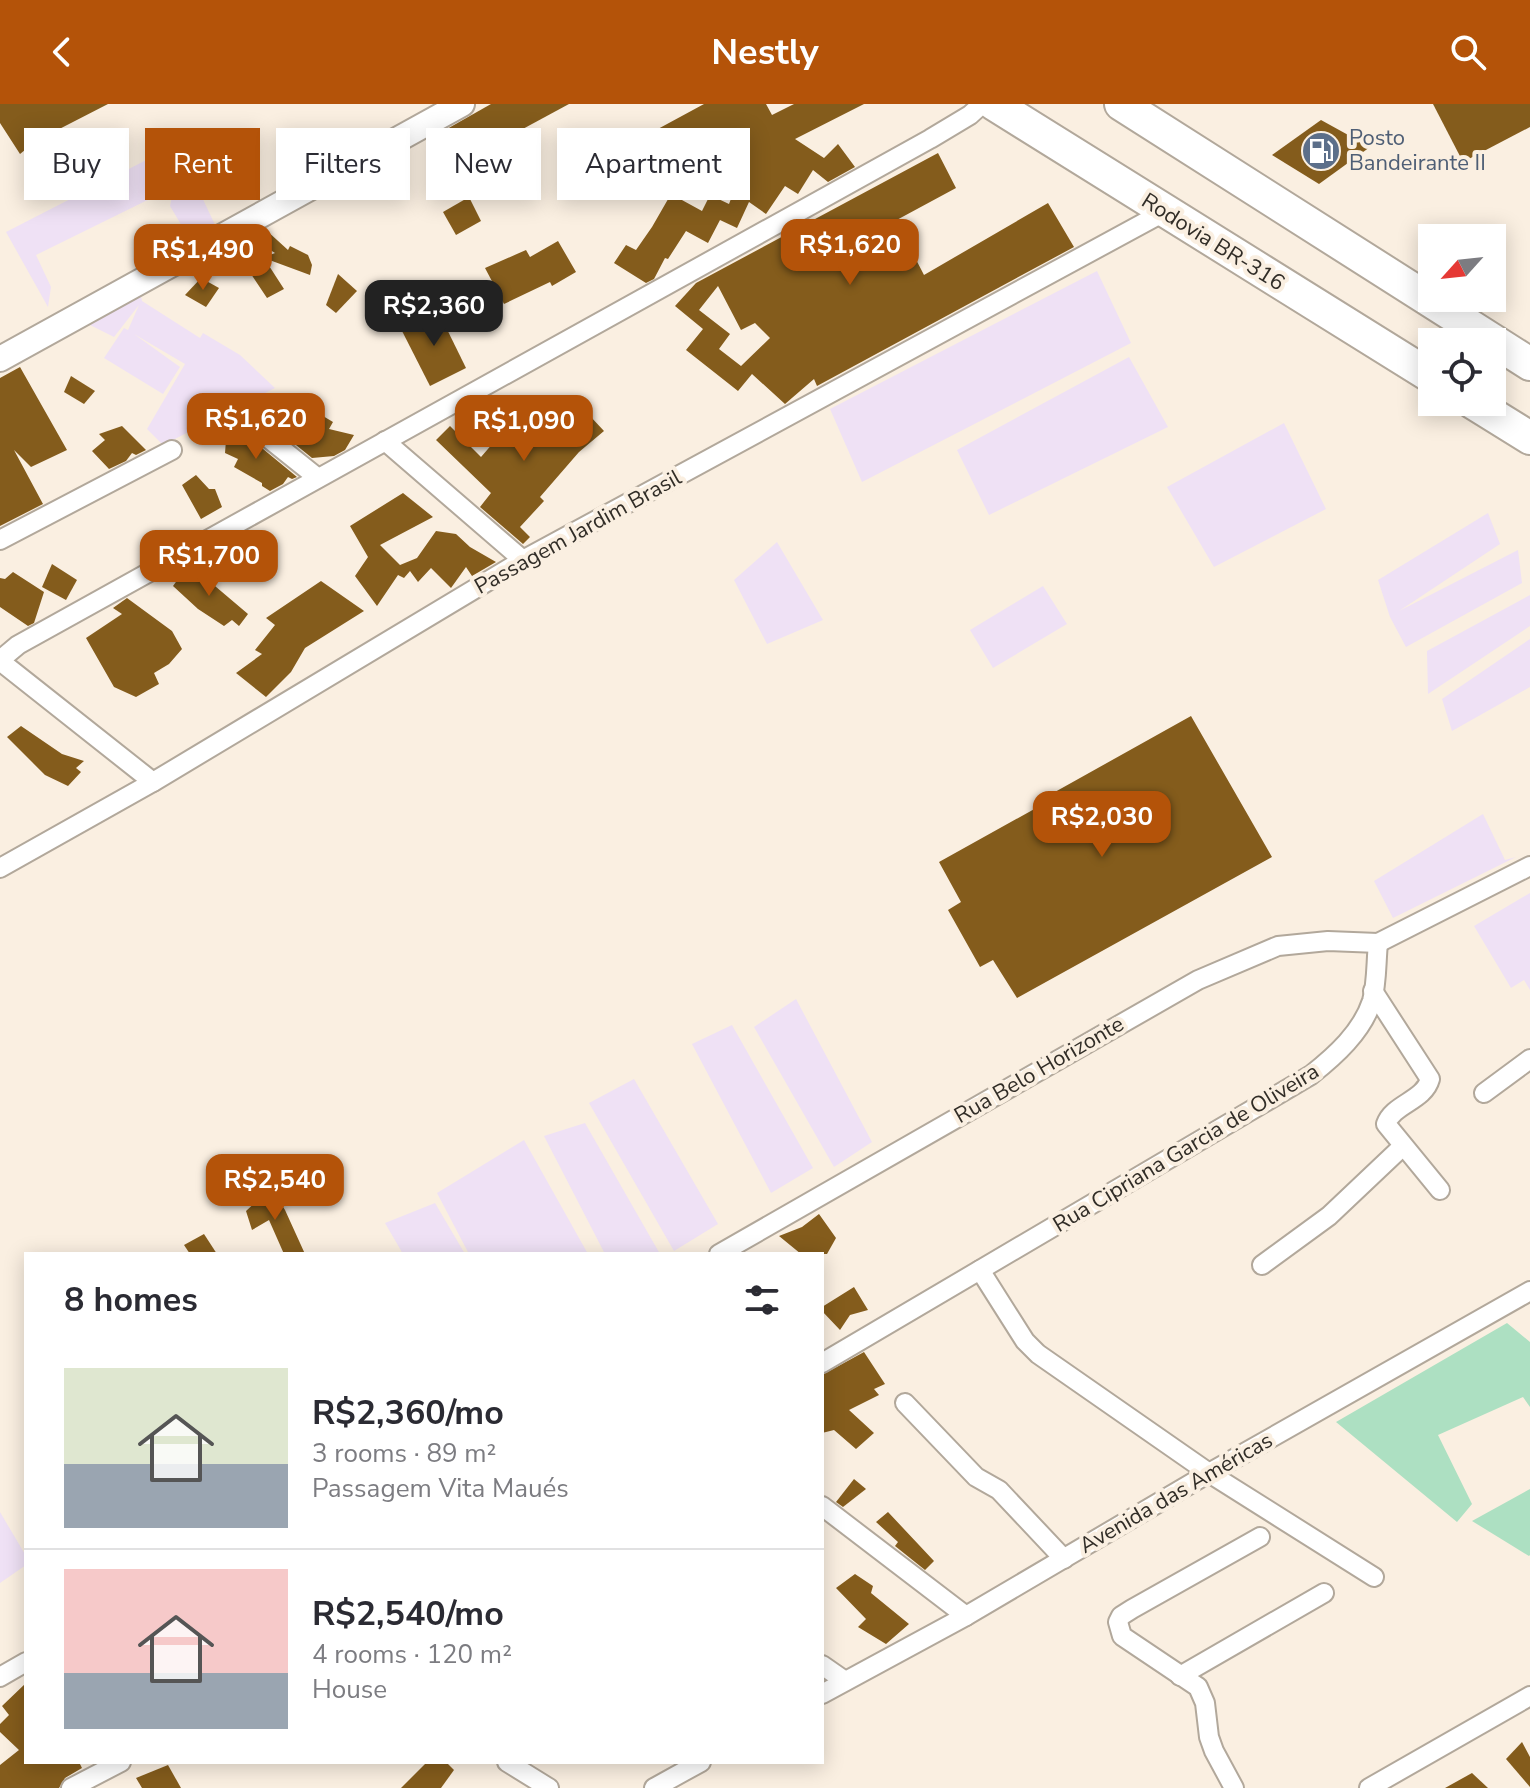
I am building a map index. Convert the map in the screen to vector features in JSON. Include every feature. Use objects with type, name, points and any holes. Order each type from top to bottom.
[{"type":"highway","name":"Rodovia BR-316","points":[[994,104],[1418,368]]},
{"type":"highway","points":[[1121,104],[1530,364]]},
{"type":"highway","points":[[1495,416],[1530,438]]},
{"type":"street","points":[[0,359],[462,104]]},
{"type":"street","points":[[153,782],[0,661],[18,645],[930,139],[970,115],[982,104]]},
{"type":"street","name":"Passagem Jardim Brasil","points":[[0,868],[153,782],[523,560],[1164,212]]},
{"type":"street","points":[[253,426],[318,478]]},
{"type":"street","points":[[385,441],[523,560]]},
{"type":"street","points":[[0,540],[172,450]]},
{"type":"street","points":[[1378,943],[1530,866]]},
{"type":"street","name":"Rua Belo Horizonte","points":[[722,1252],[1198,980],[1278,946],[1328,941],[1378,943]]},
{"type":"street","name":"Rua Cipriana Garcia de Oliveira","points":[[824,1362],[1311,1075],[1350,1039],[1367,1011],[1373,991],[1378,943]]},
{"type":"street","points":[[1373,991],[1430,1079],[1427,1087],[1386,1120],[1388,1129],[1440,1190]]},
{"type":"street","points":[[1484,1093],[1530,1059]]},
{"type":"street","points":[[1262,1265],[1329,1216],[1403,1146]]},
{"type":"street","points":[[980,1270],[1025,1341],[1038,1354],[1209,1473],[1374,1577]]},
{"type":"street","name":"Avenida das Américas","points":[[824,1693],[966,1616],[1209,1473],[1530,1291]]},
{"type":"street","points":[[905,1403],[976,1477],[999,1490],[1064,1559]]},
{"type":"street","points":[[824,1508],[966,1616]]},
{"type":"street","points":[[1234,1788],[1214,1751],[1202,1693],[1191,1681],[1122,1636],[1118,1631],[1119,1619],[1260,1537]]},
{"type":"street","points":[[1180,1676],[1324,1593]]},
{"type":"street","points":[[0,1677],[24,1663]]},
{"type":"street","points":[[824,1666],[845,1681]]},
{"type":"street","points":[[1369,1788],[1530,1696]]},
{"type":"street","points":[[71,1788],[117,1764]]},
{"type":"street","points":[[510,1764],[549,1788]]},
{"type":"street","points":[[654,1788],[697,1764]]},
{"type":"shaded area","points":[[145,161],[145,200],[148,200],[36,255],[51,287],[48,307],[6,232],[68,200],[129,200],[129,169]]},
{"type":"shaded area","points":[[171,200],[203,200],[217,229],[192,243],[170,206]]},
{"type":"shaded area","points":[[1097,271],[1131,343],[862,482],[830,409]]},
{"type":"shaded area","points":[[141,296],[142,301],[200,338],[203,333],[240,355],[275,388],[163,445],[147,429],[185,364],[134,334],[180,367],[163,394],[104,358],[124,328],[128,330],[139,305],[114,337],[90,325]]},
{"type":"shaded area","points":[[1129,357],[1168,427],[989,515],[957,450]]},
{"type":"shaded area","points":[[1284,423],[1326,509],[1214,567],[1167,487]]},
{"type":"shaded area","points":[[1488,513],[1500,544],[1399,611],[1518,550],[1522,583],[1406,647],[1390,617],[1378,580]]},
{"type":"shaded area","points":[[777,542],[823,620],[767,644],[734,580]]},
{"type":"shaded area","points":[[1043,586],[1067,624],[993,668],[970,630]]},
{"type":"shaded area","points":[[1530,595],[1530,626],[1428,694],[1427,651]]},
{"type":"shaded area","points":[[1530,639],[1530,687],[1452,731],[1442,699]]},
{"type":"shaded area","points":[[1483,814],[1505,860],[1516,857],[1393,918],[1374,881]]},
{"type":"shaded area","points":[[1530,893],[1530,990],[1524,980],[1511,988],[1474,926]]},
{"type":"shaded area","points":[[796,999],[872,1142],[834,1167],[754,1027]]},
{"type":"shaded area","points":[[732,1025],[813,1168],[771,1193],[692,1044]]},
{"type":"shaded area","points":[[634,1079],[718,1224],[674,1251],[589,1103]]},
{"type":"shaded area","points":[[585,1123],[659,1252],[604,1252],[544,1136]]},
{"type":"shaded area","points":[[524,1140],[587,1252],[468,1252],[437,1193]]},
{"type":"shaded area","points":[[435,1203],[464,1252],[402,1252],[385,1223]]},
{"type":"shaded area","points":[[0,1512],[24,1553],[24,1566],[0,1583]]},
{"type":"green space","points":[[1507,1323],[1530,1342],[1530,1407],[1523,1397],[1438,1435],[1472,1504],[1457,1522],[1336,1422]]},
{"type":"green space","points":[[1530,1489],[1530,1555],[1529,1556],[1472,1521]]},
{"type":"building","points":[[0,104],[108,104],[61,128],[24,128],[24,151],[20,154],[0,123]]},
{"type":"building","points":[[491,104],[569,104],[525,128],[449,128]]},
{"type":"building","points":[[704,104],[766,104],[772,115],[794,104],[864,104],[795,139],[824,158],[838,144],[855,167],[828,182],[813,170],[798,194],[785,186],[766,214],[749,202],[737,228],[720,220],[708,243],[686,231],[668,259],[665,258],[654,279],[646,283],[614,263],[626,245],[636,250],[668,200],[682,200],[702,211],[708,200],[729,204],[731,200],[750,200],[750,128],[660,128]]},
{"type":"building","points":[[1433,104],[1530,104],[1530,127],[1463,162]]},
{"type":"building","name":"Posto Bandeirante II","points":[[1321,120],[1370,147],[1319,184],[1272,155]]},
{"type":"building","points":[[938,153],[956,188],[880,229],[894,255],[910,248],[924,275],[1048,203],[1074,247],[817,386],[814,379],[785,404],[752,374],[738,391],[686,350],[703,329],[675,306],[696,283]],"holes":[[[718,286],[741,330],[755,323],[770,338],[741,366],[719,349],[730,334],[699,310]]]},
{"type":"building","points":[[464,200],[470,200],[481,221],[456,235],[443,212]]},
{"type":"building","points":[[266,230],[288,250],[290,246],[308,255],[312,265],[310,275],[264,258],[284,289],[267,298],[245,265],[275,253],[253,239]]},
{"type":"building","points":[[558,241],[576,272],[552,286],[550,282],[504,304],[485,268],[526,250],[530,257]]},
{"type":"building","points":[[338,274],[357,291],[336,313],[326,305]]},
{"type":"building","points":[[201,278],[219,288],[206,307],[185,295]]},
{"type":"building","points":[[438,311],[466,368],[430,386],[401,329]]},
{"type":"building","points":[[20,367],[67,450],[31,467],[14,450],[43,504],[0,526],[0,378]]},
{"type":"building","points":[[71,376],[95,391],[84,404],[64,392]]},
{"type":"building","points":[[575,400],[604,431],[579,452],[540,497],[544,501],[520,527],[530,537],[523,544],[480,507],[491,493],[436,440],[450,426],[481,457],[519,413],[540,432]]},
{"type":"building","points":[[298,401],[333,422],[329,429],[354,435],[345,450],[334,456],[312,458],[280,432]]},
{"type":"building","points":[[122,426],[146,450],[136,455],[132,453],[126,461],[109,469],[92,451],[105,440],[99,434]]},
{"type":"building","points":[[241,427],[246,435],[297,477],[288,477],[283,484],[270,491],[234,467],[238,459],[225,453],[226,440]]},
{"type":"building","points":[[196,475],[209,489],[215,489],[222,507],[201,519],[182,485]]},
{"type":"building","points":[[403,493],[433,517],[380,545],[400,565],[417,558],[436,531],[456,534],[470,547],[496,562],[472,576],[466,567],[451,588],[431,568],[418,582],[410,571],[404,578],[398,575],[377,606],[355,576],[368,557],[350,526]]},
{"type":"building","points":[[52,564],[77,580],[66,600],[42,587]]},
{"type":"building","points":[[189,564],[248,614],[239,626],[232,620],[224,626],[198,609],[173,586]]},
{"type":"building","points":[[13,572],[44,592],[34,623],[28,626],[0,607],[0,578],[5,579]]},
{"type":"building","points":[[321,581],[364,611],[305,648],[291,672],[266,697],[236,673],[262,654],[255,650],[275,625],[266,618]]},
{"type":"building","points":[[127,598],[172,631],[182,649],[169,664],[154,673],[159,684],[136,697],[114,687],[86,638],[122,614],[113,608]]},
{"type":"building","points":[[1191,716],[1272,857],[1017,998],[993,960],[980,967],[948,910],[961,902],[939,862],[1038,807],[1037,802]]},
{"type":"building","points":[[21,726],[62,754],[84,761],[76,768],[81,772],[68,786],[45,775],[7,737]]},
{"type":"building","points":[[271,1188],[304,1252],[283,1252],[269,1220],[252,1230],[246,1211]]},
{"type":"building","points":[[819,1214],[836,1238],[827,1254],[799,1252],[779,1236],[802,1227]]},
{"type":"building","points":[[204,1234],[216,1252],[189,1252],[184,1245]]},
{"type":"building","points":[[854,1287],[868,1310],[850,1315],[840,1330],[824,1313],[824,1306]]},
{"type":"building","points":[[864,1352],[885,1384],[874,1389],[879,1395],[849,1410],[874,1433],[856,1449],[834,1430],[824,1432],[824,1374]]},
{"type":"building","points":[[854,1479],[866,1489],[843,1507],[836,1502]]},
{"type":"building","points":[[888,1512],[934,1561],[925,1570],[895,1546],[898,1542],[876,1522]]},
{"type":"building","points":[[855,1574],[873,1586],[871,1593],[909,1624],[886,1644],[858,1627],[866,1619],[836,1588]]},
{"type":"building","points":[[24,1685],[24,1764],[80,1764],[82,1768],[65,1778],[59,1788],[0,1788],[0,1765],[19,1750],[0,1732],[0,1724],[9,1715],[2,1706]]},
{"type":"building","points":[[1522,1742],[1530,1757],[1530,1787],[1506,1759]]},
{"type":"building","points":[[425,1764],[448,1764],[454,1770],[441,1788],[401,1788]]},
{"type":"building","points":[[168,1765],[181,1788],[142,1788],[136,1778]]},
{"type":"building","points":[[1472,1773],[1488,1788],[1445,1788]]},
{"type":"place","name":"Posto Bandeirante II","points":[[1321,151]]}]
